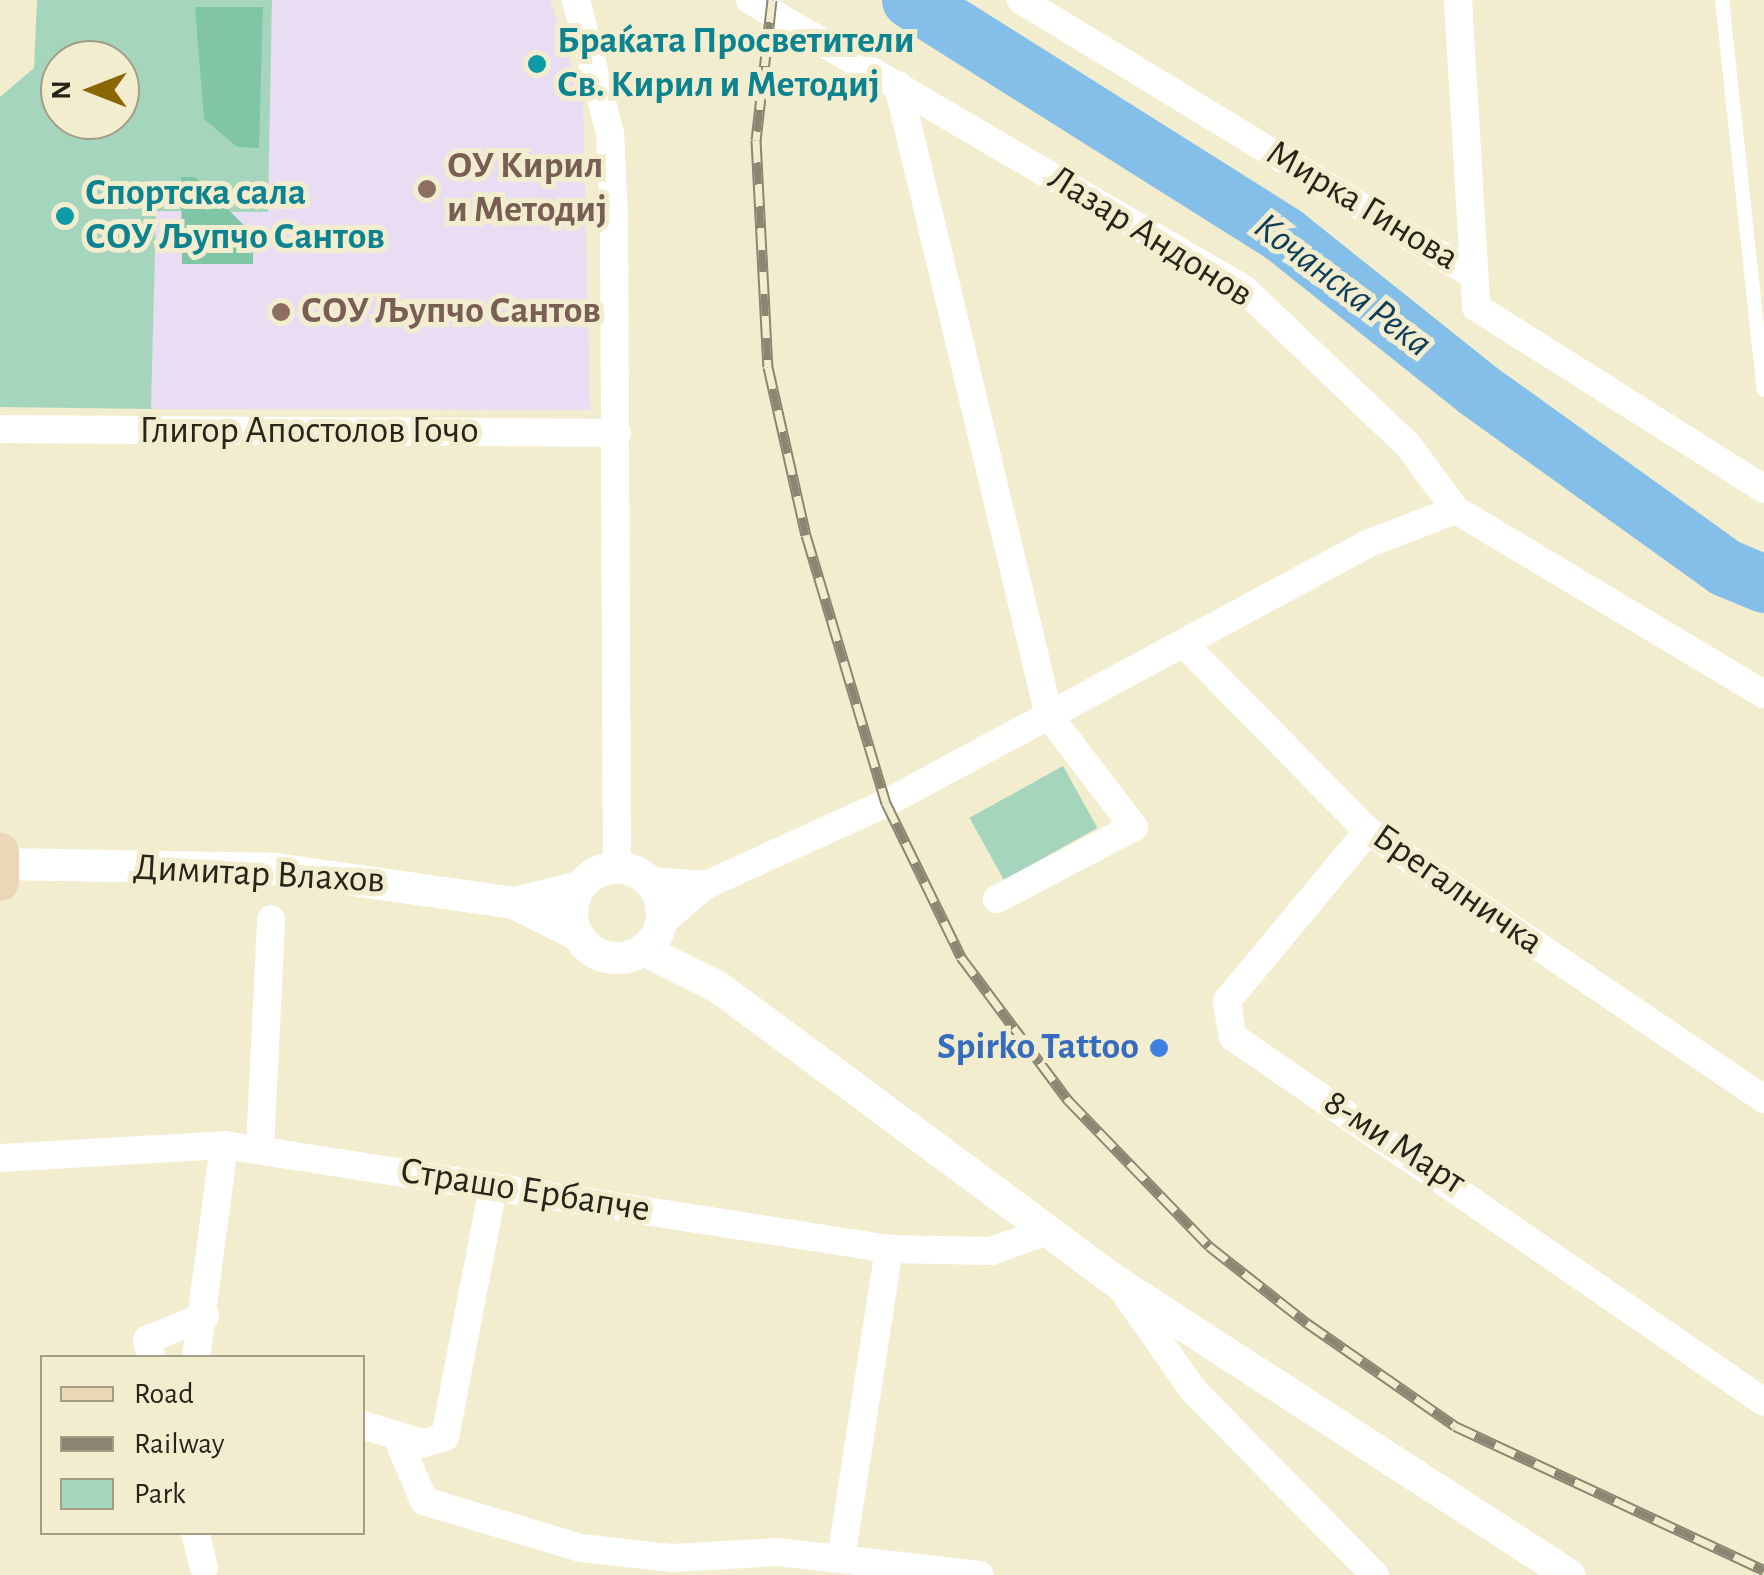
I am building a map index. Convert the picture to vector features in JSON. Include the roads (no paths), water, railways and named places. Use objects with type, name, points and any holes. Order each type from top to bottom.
[{"type":"street","points":[[576,0],[610,134],[618,434],[618,867]]},
{"type":"street","name":"Лазар Андонов","points":[[750,0],[1244,289],[1408,446],[1456,510],[1764,694]]},
{"type":"street","name":"Мирка Гинова","points":[[1021,0],[1470,272]]},
{"type":"street","name":"Мирка Гинова","points":[[1458,0],[1470,272]]},
{"type":"street","points":[[898,84],[1049,716],[1134,827],[997,899]]},
{"type":"street","points":[[1470,272],[1476,307],[1764,490]]},
{"type":"street","name":"Глигор Апостолов Гочо","points":[[0,429],[618,434]]},
{"type":"street","points":[[706,886],[649,880],[618,867],[580,886],[572,910],[578,936],[600,955],[654,936],[706,886],[1049,716],[1382,536],[1456,510]]},
{"type":"street","name":"Брегалничка","points":[[1183,643],[1368,831],[1764,1099]]},
{"type":"street","name":"8-ми Март","points":[[1368,831],[1228,1001],[1234,1036],[1764,1402]]},
{"type":"street","name":"Димитар Влахов","points":[[1,866],[276,869],[514,903],[578,936]]},
{"type":"street","points":[[649,880],[654,936],[696,973],[1117,1282],[1569,1575]]},
{"type":"street","name":"Димитар Влахов","points":[[514,903],[580,886]]},
{"type":"street","points":[[260,1148],[272,919]]},
{"type":"street","points":[[197,1355],[205,1316],[224,1145]]},
{"type":"street","name":"Страшо Ербапче","points":[[0,1158],[224,1145],[260,1148],[889,1249],[991,1251],[1046,1231]]},
{"type":"street","points":[[365,1426],[396,1435],[445,1437],[493,1187]]},
{"type":"street","points":[[842,1559],[889,1249]]},
{"type":"street","points":[[1117,1282],[1194,1392],[1375,1575]]},
{"type":"street","points":[[150,1355],[147,1340],[205,1316]]},
{"type":"street","points":[[396,1435],[424,1501],[450,1515],[618,1552],[842,1559],[980,1575]]},
{"type":"street","points":[[196,1535],[204,1568]]},
{"type":"lane","points":[[1722,0],[1764,390]]},
{"type":"waterway","name":"Кочанска Река","points":[[911,0],[1284,235],[1478,390],[1726,568],[1764,584]]},
{"type":"railway","points":[[772,0],[756,140],[768,367],[806,535],[886,803],[961,957],[1068,1100],[1209,1246],[1307,1323],[1455,1426],[1764,1570]]},
{"type":"place","name":"Браќата Просветители Св. Кирил и Методиј","points":[[537,64]]},
{"type":"place","name":"ОУ Кирил и Методиј","points":[[427,189]]},
{"type":"place","name":"Спортска сала СОУ Љупчо Сантов","points":[[65,216]]},
{"type":"place","name":"СОУ Љупчо Сантов","points":[[281,312]]},
{"type":"place","name":"Spirko Tattoo","points":[[1159,1048]]}]
